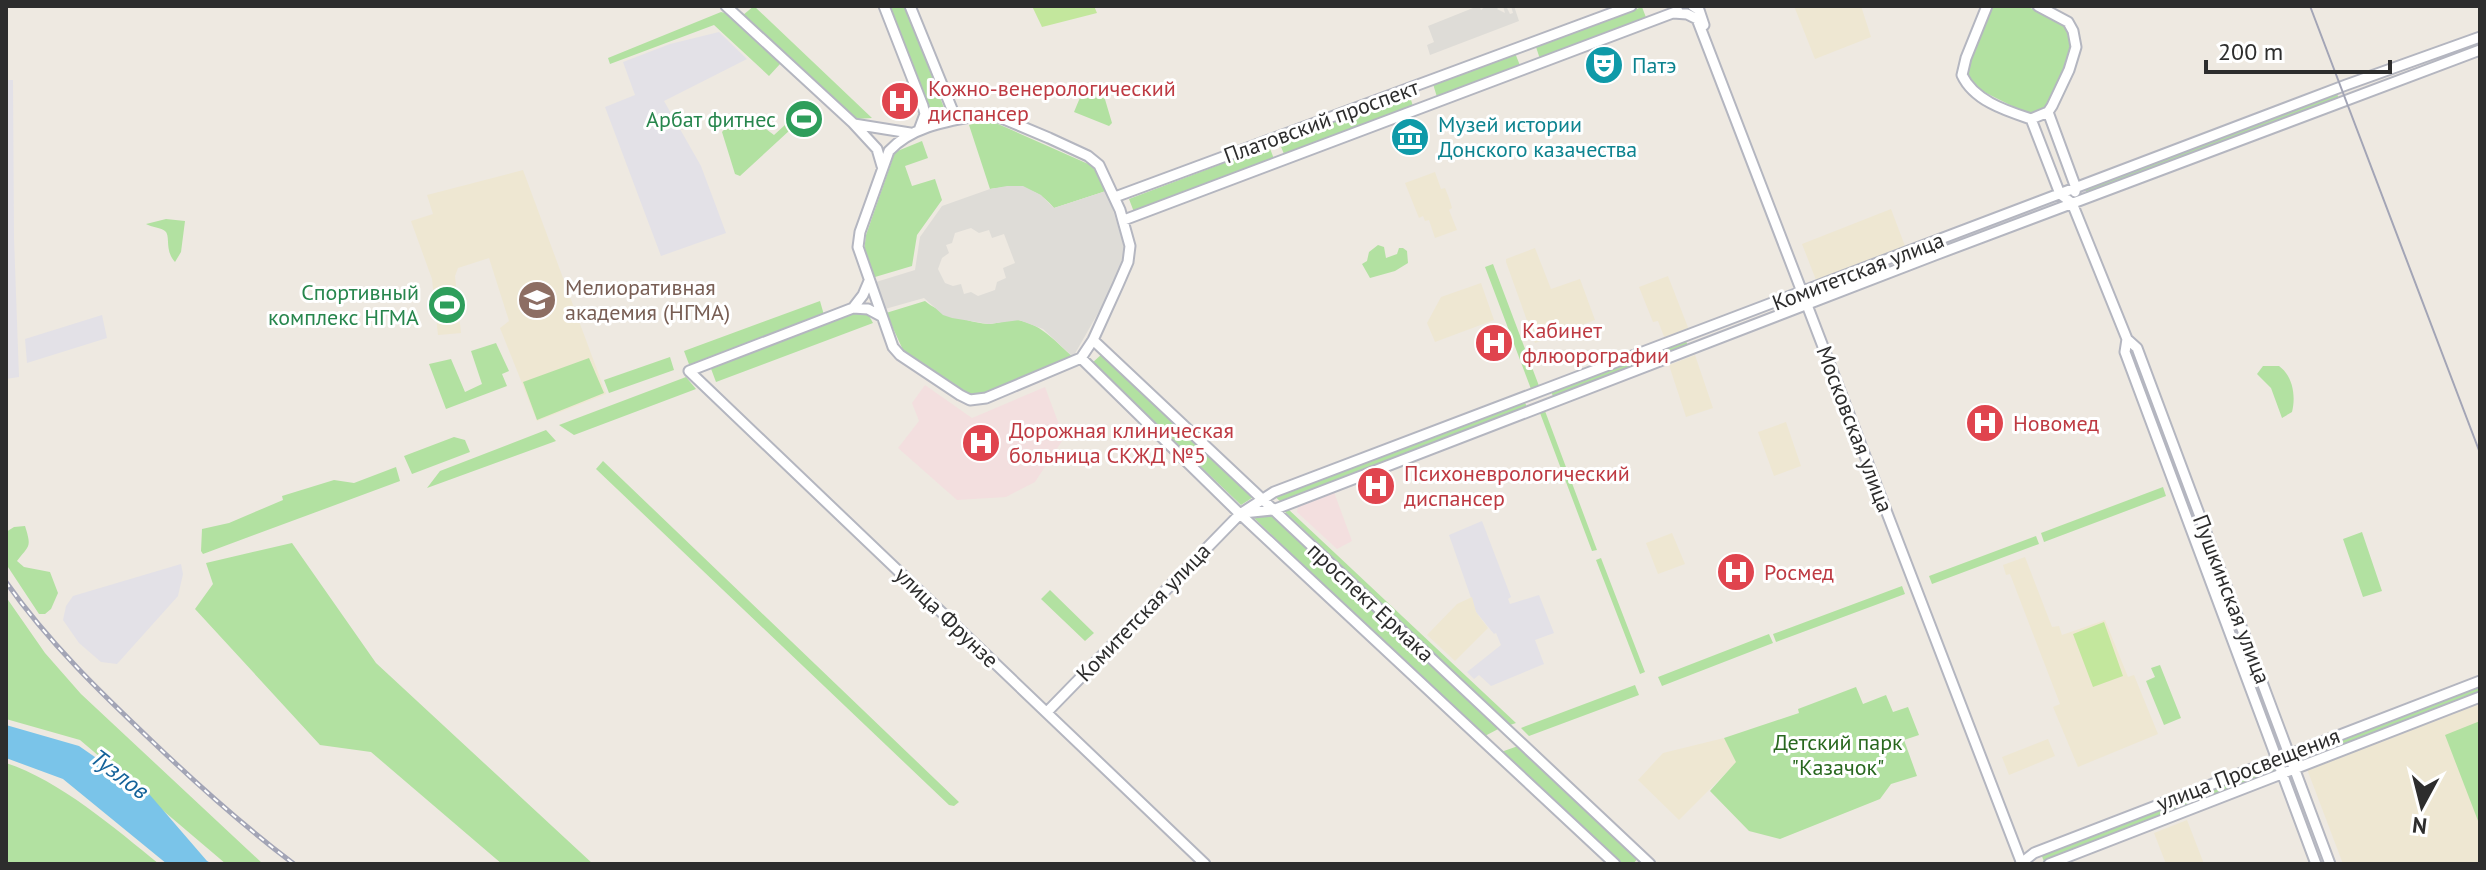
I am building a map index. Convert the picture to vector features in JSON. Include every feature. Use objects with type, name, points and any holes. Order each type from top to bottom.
[{"type":"main road","points":[[726,6],[853,123],[877,149],[883,170]]},
{"type":"main road","points":[[853,123],[914,132],[956,119],[980,115],[999,117],[1088,156],[1099,165],[1124,220],[1130,246],[1128,262],[1093,340],[1081,358],[986,398],[970,400],[900,355],[893,347],[858,240],[889,151],[914,132],[924,119],[923,106],[884,6]]},
{"type":"main road","points":[[910,6],[956,119]]},
{"type":"main road","name":"Платовский проспект","points":[[1115,197],[1631,6]]},
{"type":"main road","name":"Платовский проспект","points":[[1124,220],[1693,6]]},
{"type":"main road","name":"Московская улица","points":[[1693,6],[1702,17],[1804,292]]},
{"type":"main road","points":[[1702,17],[1704,6]]},
{"type":"main road","points":[[1987,6],[1972,40],[1962,75],[1970,88],[1983,98],[2031,119],[2048,112],[2069,70],[2076,47],[2068,22],[2038,6]]},
{"type":"main road","name":"Московская улица","points":[[1673,13],[1687,14],[1697,19],[2023,863]]},
{"type":"main road","name":"Комитетская улица","points":[[1047,712],[1240,514],[1261,498],[2480,37]]},
{"type":"main road","points":[[1527,44],[1533,66]]},
{"type":"main road","name":"Комитетская улица","points":[[1240,514],[1273,510],[2480,50]]},
{"type":"main road","points":[[2031,119],[2060,194],[2072,203],[2076,188],[2048,112]]},
{"type":"main road","points":[[2224,132],[2228,144]]},
{"type":"main road","name":"Пушкинская улица","points":[[2072,203],[2127,339],[2140,355],[2330,864]]},
{"type":"main road","points":[[853,308],[869,281]]},
{"type":"main road","points":[[853,308],[868,309],[881,316]]},
{"type":"main road","name":"улица Фрунзе","points":[[853,308],[689,371],[1205,864]]},
{"type":"main road","name":"Пушкинская улица","points":[[2127,339],[2127,360],[2316,864]]},
{"type":"main road","name":"проспект Ермака","points":[[1093,340],[1650,864]]},
{"type":"main road","name":"проспект Ермака","points":[[1081,358],[1240,514],[1615,864]]},
{"type":"main road","name":"улица Просвещения","points":[[2023,863],[2034,853],[2480,681]]},
{"type":"main road","name":"улица Просвещения","points":[[2049,864],[2480,697]]},
{"type":"shaded area","points":[[1479,6],[1481,10],[1486,6],[1500,6],[1497,9],[1505,13],[1503,6],[1506,6],[1510,14],[1513,13],[1511,6],[1514,6],[1519,21],[1430,55],[1427,45],[1434,42],[1428,26]]},
{"type":"shaded area","points":[[1794,6],[1861,6],[1871,37],[1815,59]]},
{"type":"shaded area","points":[[719,32],[747,59],[664,101],[701,166],[726,233],[661,256],[605,107],[635,95],[623,62],[670,44]]},
{"type":"shaded area","points":[[6,80],[13,80],[19,377],[6,379]]},
{"type":"shaded area","name":"Мелиоративная академия (НГМА)","points":[[523,170],[606,394],[537,421],[500,328],[509,321],[489,258],[458,268],[455,276],[461,333],[438,335],[432,279],[411,221],[433,214],[427,195]]},
{"type":"shaded area","points":[[1435,172],[1441,189],[1445,188],[1449,198],[1452,208],[1449,210],[1457,230],[1435,238],[1429,220],[1425,221],[1423,216],[1419,218],[1405,183]]},
{"type":"shaded area","points":[[1023,186],[1041,195],[1054,208],[1106,191],[1125,248],[1125,257],[1106,299],[1073,357],[1043,329],[1019,320],[989,324],[952,318],[943,315],[924,298],[885,309],[876,282],[915,270],[920,237],[942,206],[990,189]],"holes":[[[971,228],[979,233],[989,230],[992,238],[1004,234],[1015,263],[1003,268],[1006,278],[997,282],[995,290],[978,296],[971,292],[964,294],[961,284],[953,286],[945,283],[938,269],[942,258],[949,253],[946,245],[952,243],[955,233]]]},
{"type":"shaded area","points":[[1891,209],[1905,246],[1816,280],[1802,244]]},
{"type":"shaded area","points":[[1535,248],[1551,289],[1580,279],[1595,320],[1535,343],[1506,259]]},
{"type":"shaded area","points":[[1668,276],[1689,330],[1665,339],[1658,321],[1653,322],[1639,287]]},
{"type":"shaded area","points":[[1481,283],[1494,320],[1435,342],[1427,323],[1441,297]]},
{"type":"shaded area","points":[[102,315],[107,338],[27,363],[25,339]]},
{"type":"shaded area","points":[[1695,355],[1713,408],[1686,417],[1669,365]]},
{"type":"shaded area","name":"Дорожная клиническая больница СКЖД №5","points":[[925,385],[972,418],[1045,387],[1064,438],[1035,482],[1006,497],[957,500],[898,448],[919,421],[912,403]]},
{"type":"shaded area","points":[[1786,422],[1801,466],[1774,476],[1758,432]]},
{"type":"shaded area","points":[[1334,492],[1352,541],[1337,549],[1297,512],[1298,506]]},
{"type":"shaded area","points":[[1482,521],[1511,597],[1508,599],[1510,604],[1539,595],[1554,633],[1535,640],[1544,664],[1491,686],[1479,675],[1474,679],[1467,672],[1501,645],[1496,633],[1476,612],[1449,535]]},
{"type":"shaded area","points":[[1672,533],[1685,564],[1658,574],[1646,543]]},
{"type":"shaded area","points":[[2025,557],[2052,627],[2059,626],[2062,635],[2105,620],[2128,677],[2134,675],[2158,734],[2078,767],[2053,707],[2060,704],[2010,574],[2006,575],[2003,565]]},
{"type":"shaded area","points":[[181,564],[183,574],[178,596],[117,664],[101,662],[79,643],[63,620],[66,606],[73,596]]},
{"type":"shaded area","points":[[1472,597],[1476,612],[1488,628],[1455,661],[1427,635],[1457,604]]},
{"type":"shaded area","points":[[2480,702],[2480,864],[2343,864],[2307,769]]},
{"type":"shaded area","points":[[1724,738],[1737,762],[1679,820],[1638,780],[1663,753]]},
{"type":"shaded area","points":[[2048,739],[2055,756],[2009,775],[2002,757]]},
{"type":"shaded area","points":[[2187,820],[2204,864],[2166,864],[2154,833]]},
{"type":"green space","points":[[754,6],[872,118],[855,119],[743,15]]},
{"type":"green space","points":[[889,6],[905,6],[946,113],[931,117]]},
{"type":"green space","points":[[1032,6],[1094,6],[1097,13],[1042,27]]},
{"type":"green space","points":[[1992,6],[2026,6],[2064,23],[2072,50],[2044,110],[2026,113],[1968,81],[1967,69]]},
{"type":"green space","points":[[1642,7],[1647,20],[1540,59],[1536,47]]},
{"type":"green space","points":[[721,12],[780,64],[769,76],[714,25],[610,64],[608,58]]},
{"type":"green space","points":[[1515,53],[1521,68],[1437,97],[1433,84]]},
{"type":"green space","points":[[1084,88],[1104,96],[1112,123],[1109,126],[1074,112]]},
{"type":"green space","points":[[2336,91],[2339,99],[2087,194],[2085,188]]},
{"type":"green space","points":[[1409,94],[1413,106],[1284,154],[1279,142]]},
{"type":"green space","points":[[739,113],[746,114],[774,135],[785,125],[790,130],[740,176],[735,174],[722,132]]},
{"type":"green space","points":[[989,120],[1095,167],[1106,191],[1054,208],[1025,189],[990,189],[969,125]]},
{"type":"green space","points":[[922,141],[928,158],[905,166],[912,186],[935,179],[942,200],[917,235],[912,266],[875,277],[864,251],[866,235],[895,152]]},
{"type":"green space","points":[[1269,146],[1274,159],[1134,212],[1129,199]]},
{"type":"green space","points":[[166,219],[185,221],[181,252],[175,262],[165,231],[146,224]]},
{"type":"green space","points":[[1378,245],[1384,247],[1386,258],[1403,248],[1407,251],[1408,263],[1395,271],[1370,278],[1362,264]]},
{"type":"green space","points":[[1493,264],[1539,386],[1531,389],[1485,267]]},
{"type":"green space","points":[[820,301],[824,315],[690,367],[684,351]]},
{"type":"green space","points":[[925,301],[947,313],[975,322],[990,324],[1014,320],[1030,323],[1073,357],[983,396],[969,395],[903,350],[886,313]]},
{"type":"green space","points":[[855,312],[868,314],[873,323],[716,382],[710,366]]},
{"type":"green space","points":[[1685,339],[1689,348],[1554,399],[1551,391]]},
{"type":"green space","points":[[496,343],[509,371],[502,374],[507,386],[446,409],[429,364],[451,359],[465,392],[482,384],[471,351]]},
{"type":"green space","points":[[1102,354],[1255,496],[1241,505],[1092,363]]},
{"type":"green space","points":[[670,357],[674,370],[609,393],[604,380]]},
{"type":"green space","points":[[589,358],[604,393],[537,420],[523,382]]},
{"type":"green space","points":[[2263,366],[2279,366],[2290,381],[2294,399],[2292,412],[2282,418],[2271,388],[2257,374]]},
{"type":"green space","points":[[686,377],[696,389],[574,435],[559,425]]},
{"type":"green space","points":[[1524,400],[1528,410],[1281,502],[1273,495]]},
{"type":"green space","points":[[1545,411],[1597,550],[1592,551],[1540,413]]},
{"type":"green space","points":[[546,430],[556,441],[427,488],[440,471]]},
{"type":"green space","points":[[454,437],[465,440],[470,452],[412,474],[404,456]]},
{"type":"green space","points":[[603,461],[959,802],[949,805],[596,469]]},
{"type":"green space","points":[[396,467],[400,481],[203,554],[201,551],[202,529],[229,523],[283,500],[282,496],[334,480],[354,483]]},
{"type":"green space","points":[[2163,487],[2166,496],[2044,542],[2041,533]]},
{"type":"green space","points":[[2190,496],[2254,669],[2247,672],[2183,499]]},
{"type":"green space","points":[[1288,509],[1516,723],[1510,725],[1283,510]]},
{"type":"green space","points":[[1274,511],[1502,727],[1483,737],[1254,518]]},
{"type":"green space","points":[[25,526],[28,546],[17,561],[24,567],[50,572],[58,593],[51,609],[45,614],[39,614],[6,564],[6,532]]},
{"type":"green space","points":[[2362,532],[2382,591],[2363,597],[2343,539]]},
{"type":"green space","points":[[2036,536],[2039,544],[1932,584],[1929,576]]},
{"type":"green space","points":[[292,543],[376,663],[593,864],[502,864],[371,752],[320,745],[195,609],[213,584],[206,563]]},
{"type":"green space","points":[[1601,558],[1645,672],[1640,674],[1596,560]]},
{"type":"green space","points":[[1902,586],[1905,594],[1776,642],[1773,634]]},
{"type":"green space","points":[[1050,590],[1094,633],[1085,641],[1041,599]]},
{"type":"green space","points":[[6,597],[45,653],[81,694],[263,864],[226,864],[80,740],[6,719]]},
{"type":"green space","points":[[2104,622],[2123,676],[2093,687],[2073,634]]},
{"type":"green space","points":[[1769,634],[1773,643],[1662,686],[1658,677]]},
{"type":"green space","points":[[2160,665],[2181,718],[2164,725],[2146,681],[2155,677],[2151,668]]},
{"type":"green space","points":[[2480,682],[2480,697],[2298,765],[2294,753]]},
{"type":"green space","points":[[1635,685],[1639,695],[1529,736],[1521,728]]},
{"type":"green space","name":"Детский парк \"Казачок\"","points":[[1856,687],[1863,704],[1886,695],[1893,712],[1908,707],[1919,735],[1904,740],[1917,776],[1891,784],[1880,799],[1780,839],[1749,831],[1710,791],[1736,762],[1724,738],[1799,713],[1798,709]]},
{"type":"green space","points":[[2480,721],[2480,826],[2445,735]]},
{"type":"green space","points":[[1521,745],[1639,857],[1633,864],[1620,864],[1501,752]]},
{"type":"green space","points":[[2273,760],[2277,774],[2045,864],[2041,854]]},
{"type":"green space","points":[[6,763],[66,793],[159,864],[6,864]]},
{"type":"water","name":"Тузлов","points":[[6,725],[79,746],[150,795],[207,861],[213,864],[167,864],[63,779],[6,758]]},
{"type":"tram line","points":[[2310,6],[2480,453]]},
{"type":"railway","points":[[6,582],[58,647],[115,706],[206,791],[294,864]]},
{"type":"place","name":"Патэ","points":[[1604,65]]},
{"type":"place","name":"Кожно-венерологический диспансер","points":[[900,101]]},
{"type":"place","name":"Арбат фитнес","points":[[804,119]]},
{"type":"place","name":"Музей истории Донского казачества","points":[[1410,137]]},
{"type":"place","name":"Мелиоративная академия (НГМА)","points":[[537,300]]},
{"type":"place","name":"Спортивный комплекс НГМА","points":[[447,305]]},
{"type":"place","name":"Кабинет флюорографии","points":[[1494,343]]},
{"type":"place","name":"Новомед","points":[[1985,423]]},
{"type":"place","name":"Дорожная клиническая больница СКЖД №5","points":[[981,443]]},
{"type":"place","name":"Психоневрологический диспансер","points":[[1376,486]]},
{"type":"place","name":"Росмед","points":[[1736,572]]}]
